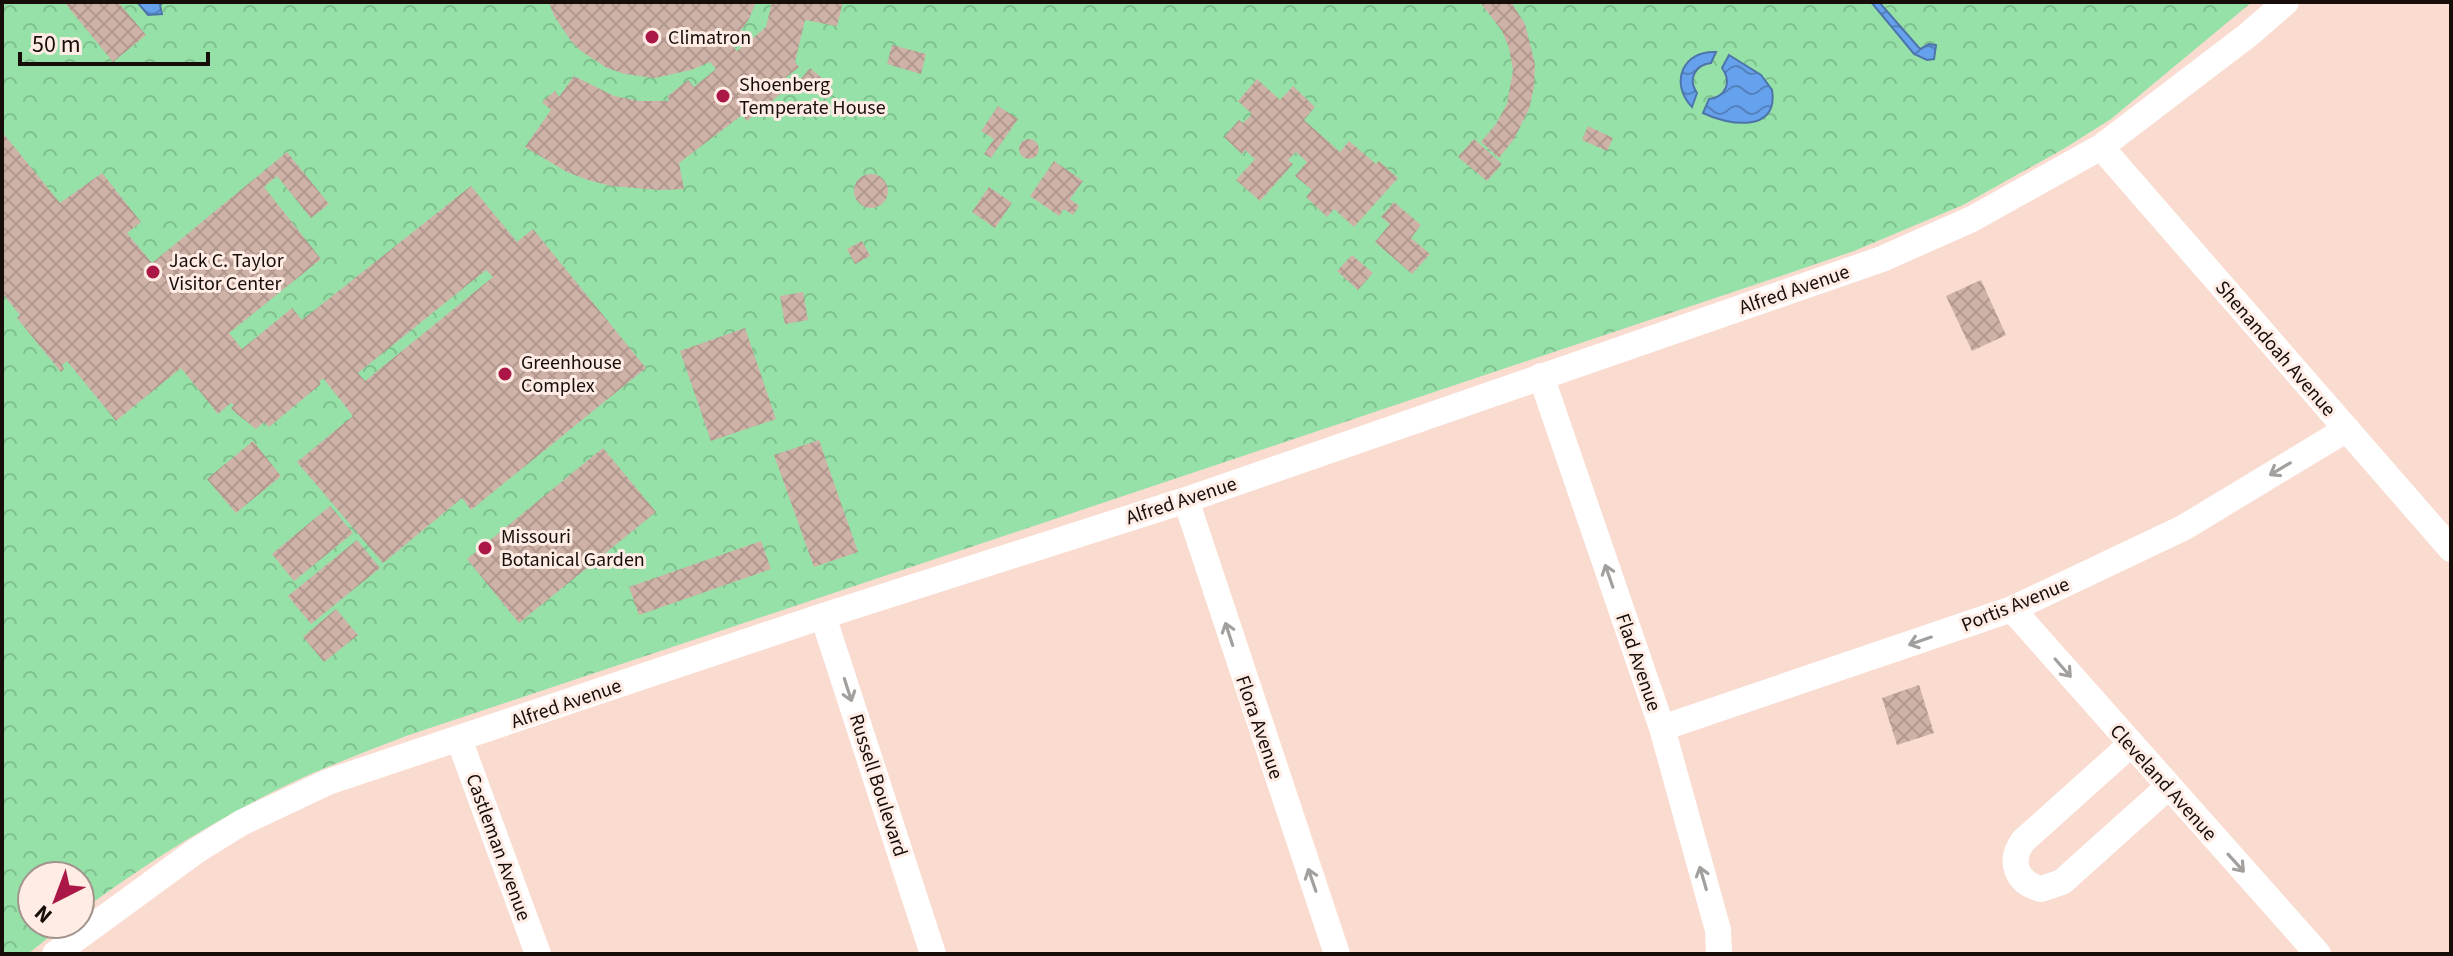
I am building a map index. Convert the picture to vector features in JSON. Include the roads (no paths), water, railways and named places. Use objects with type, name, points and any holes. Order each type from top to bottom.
[{"type":"street","name":"Alfred Avenue","points":[[55,954],[173,867],[241,823],[328,782],[823,616],[1186,500],[1882,259],[1972,219],[2101,147],[2248,35],[2286,2]]},
{"type":"street","name":"Shenandoah Avenue","points":[[2101,147],[2451,549]]},
{"type":"street","name":"Flad Avenue","points":[[1541,376],[1662,728],[1718,930],[1719,954]]},
{"type":"street","name":"Portis Avenue","points":[[1662,728],[2012,609],[2183,528],[2347,429]]},
{"type":"street","name":"Flora Avenue","points":[[1186,500],[1337,954]]},
{"type":"street","name":"Cleveland Avenue","points":[[2012,609],[2318,954]]},
{"type":"street","name":"Russell Boulevard","points":[[823,616],[933,954]]},
{"type":"street","name":"Castleman Avenue","points":[[459,739],[538,954]]},
{"type":"street","points":[[2130,745],[2023,841],[2015,860],[2021,880],[2041,889],[2062,882],[2168,787]]},
{"type":"water","points":[[137,2],[164,2],[160,5],[162,14],[148,15]]},
{"type":"water","points":[[1871,2],[1879,2],[1920,49],[1929,44],[1936,45],[1934,59],[1927,60],[1914,54]]},
{"type":"water","points":[[1716,52],[1711,63],[1700,67],[1694,74],[1697,93],[1692,107],[1681,88],[1683,70],[1695,56]]},
{"type":"water","points":[[1729,55],[1761,75],[1772,90],[1768,114],[1760,120],[1737,123],[1703,113],[1709,99],[1720,95],[1726,88],[1727,78],[1722,68]]},
{"type":"place","name":"Climatron","points":[[652,37]]},
{"type":"place","name":"Shoenberg Temperate House","points":[[723,96]]},
{"type":"place","name":"Jack C. Taylor Visitor Center","points":[[153,272]]},
{"type":"place","name":"Greenhouse Complex","points":[[505,374]]},
{"type":"place","name":"Missouri Botanical Garden","points":[[485,548]]}]
